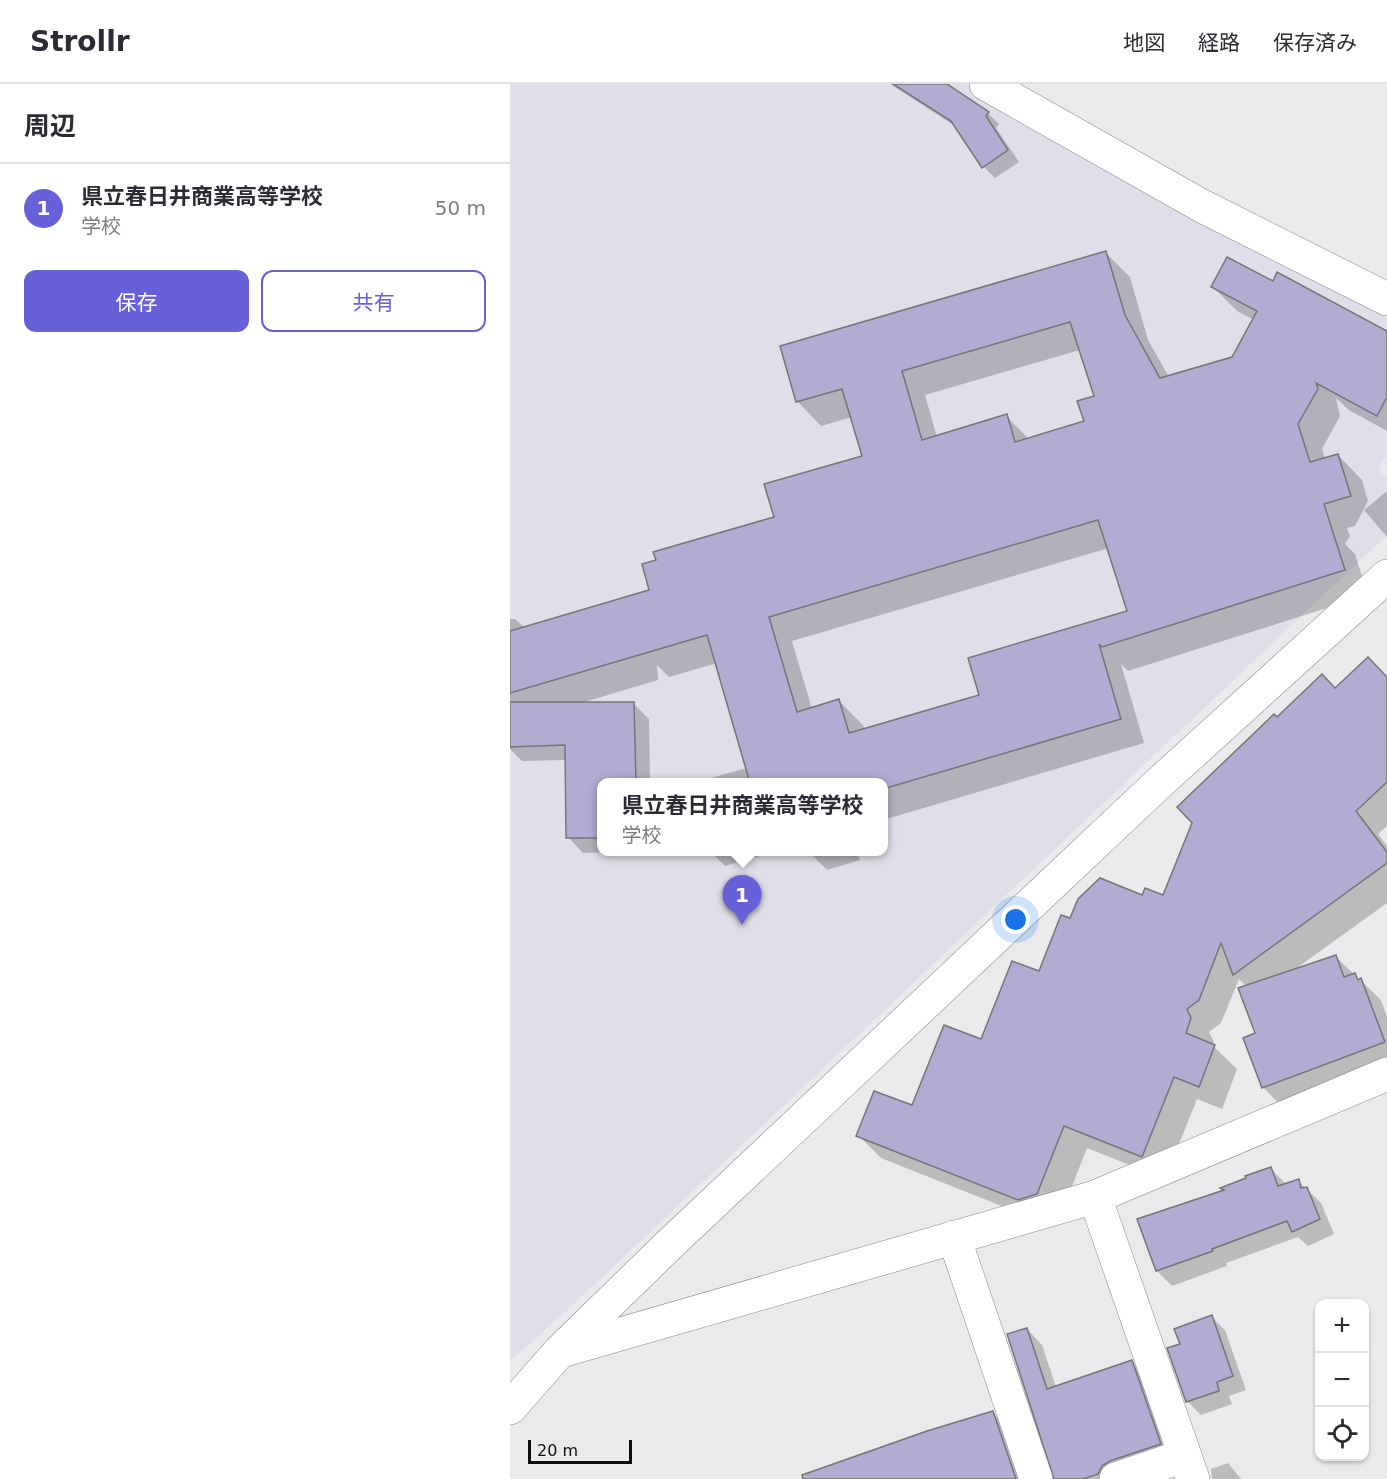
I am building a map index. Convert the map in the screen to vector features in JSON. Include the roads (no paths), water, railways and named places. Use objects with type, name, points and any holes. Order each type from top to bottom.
[{"type":"street","points":[[986,84],[1202,206],[1387,298]]},
{"type":"street","points":[[510,1408],[560,1351],[671,1243],[1149,792],[1387,576]]},
{"type":"street","points":[[560,1351],[1095,1197],[1387,1074]]},
{"type":"street","points":[[1095,1197],[1189,1467],[1116,1479]]},
{"type":"street","points":[[954,1237],[1036,1479]]},
{"type":"place","name":"県立春日井商業高等学校","points":[[742,925]]}]
